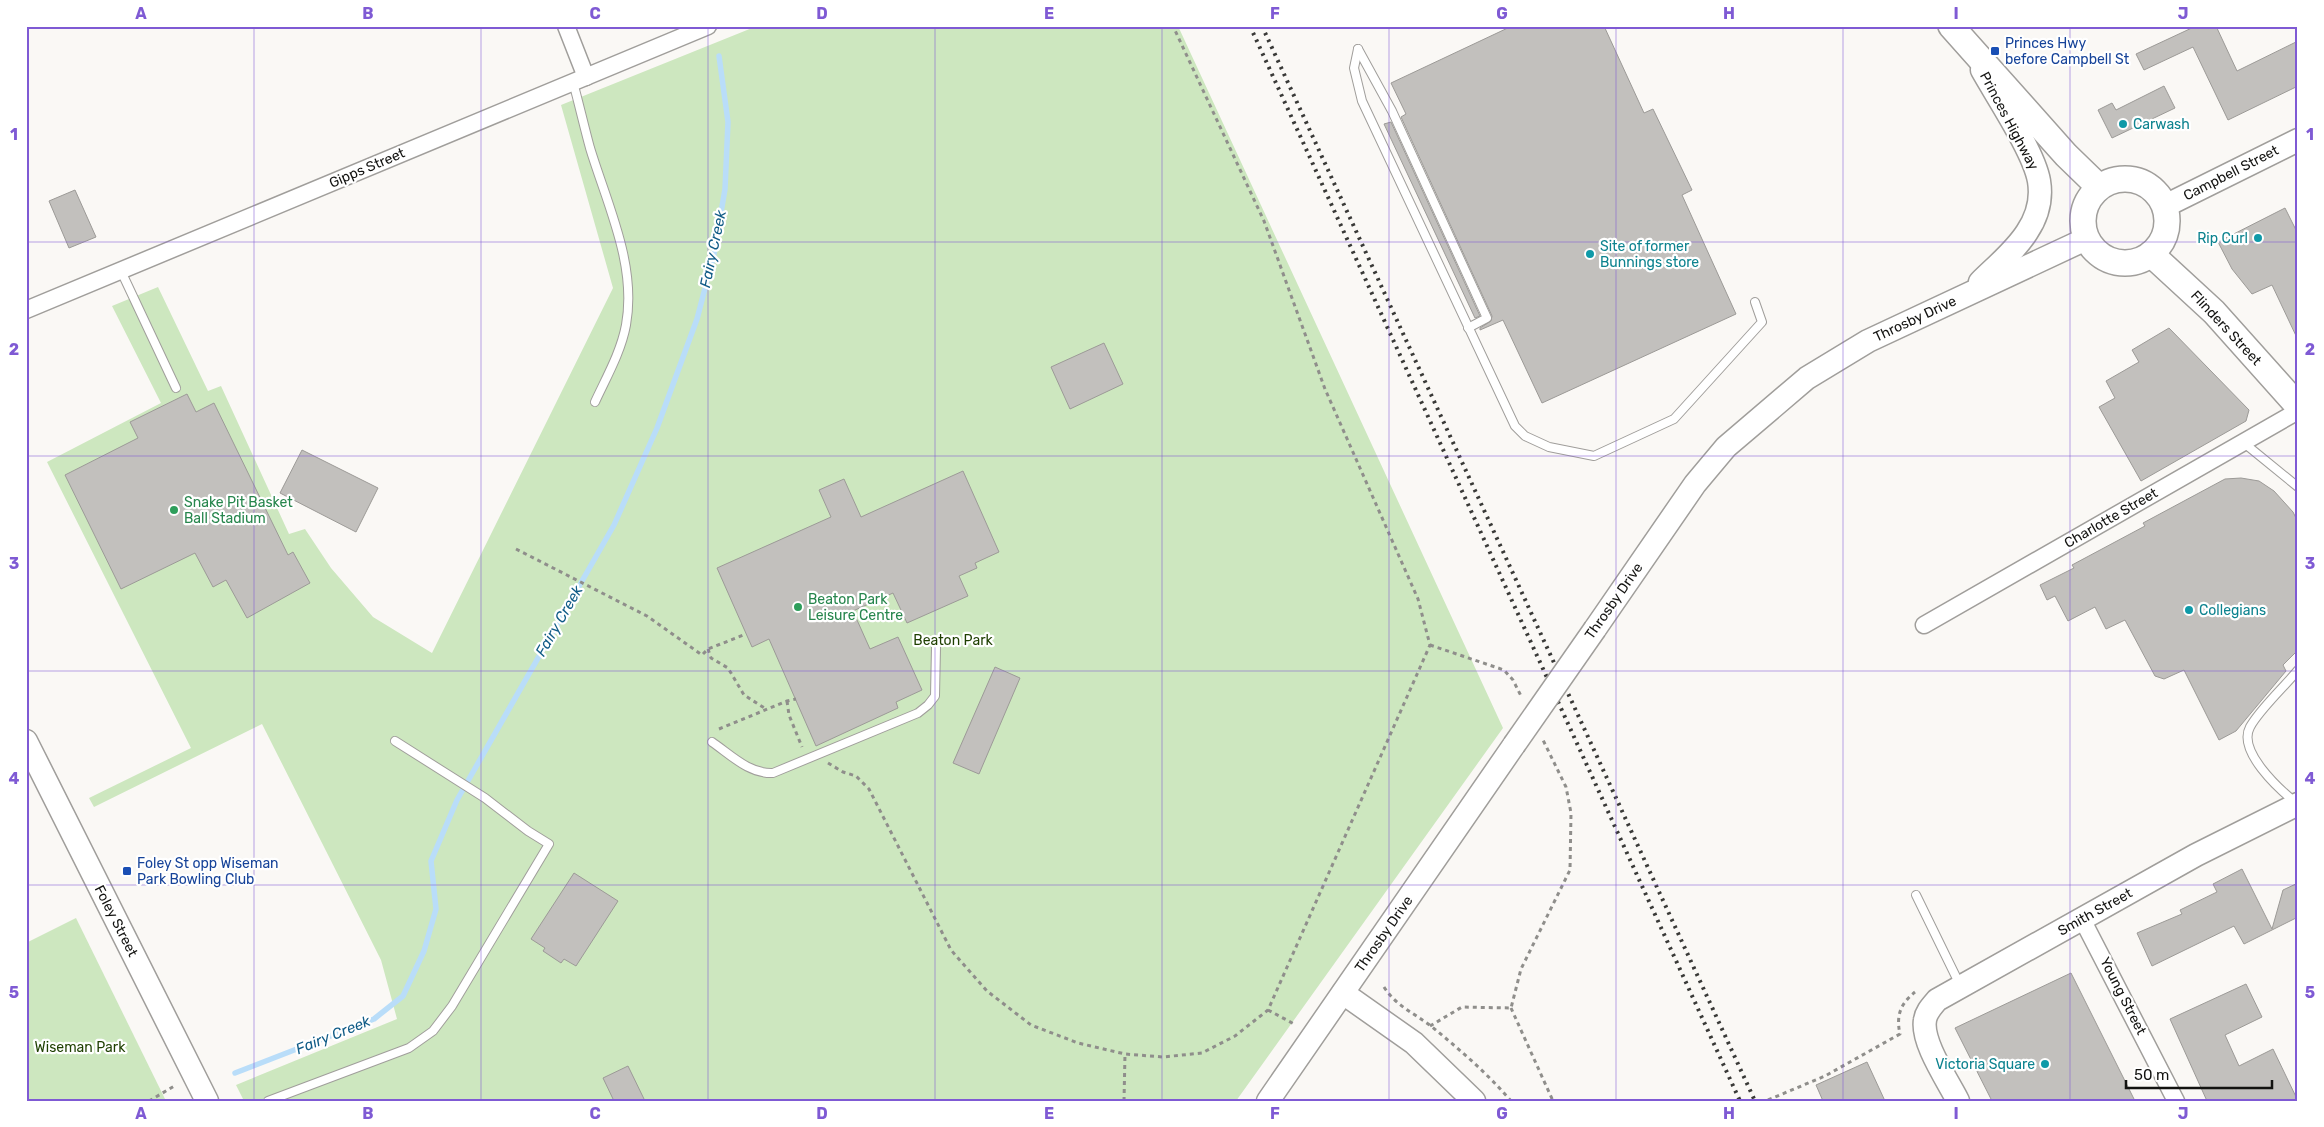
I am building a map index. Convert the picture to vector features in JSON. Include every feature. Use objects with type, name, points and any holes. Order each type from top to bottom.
[{"type":"main road","name":"Princes Highway","points":[[1951,26],[2066,155],[2099,187]]},
{"type":"main road","name":"Princes Highway","points":[[1969,46],[2023,143],[2035,169],[2040,190],[2038,211],[2028,231],[1969,294]]},
{"type":"main road","name":"Campbell Street","points":[[2165,206],[2298,140]]},
{"type":"main road","points":[[2131,178],[2145,183],[2160,196],[2165,206],[2167,225],[2163,239],[2152,254],[2133,263],[2118,263],[2103,257],[2086,238],[2083,216],[2087,202],[2099,187],[2116,179],[2131,178]]},
{"type":"main road","name":"Throsby Drive","points":[[1268,1101],[1695,484],[1726,447],[1807,378],[1868,341],[2086,238]]},
{"type":"main road","name":"Flinders Street","points":[[2152,254],[2214,312],[2298,406]]},
{"type":"main road","name":"Foley Street","points":[[26,741],[207,1101]]},
{"type":"main road","name":"Smith Street","points":[[1958,1101],[1929,1045],[1925,1033],[1925,1020],[1929,1010],[1937,1000],[2196,855],[2298,804]]},
{"type":"main road","points":[[1343,993],[1414,1043],[1474,1101]]},
{"type":"street","points":[[566,26],[580,79]]},
{"type":"street","name":"Gipps Street","points":[[26,310],[708,26]]},
{"type":"street","name":"Charlotte Street","points":[[1924,625],[2298,411]]},
{"type":"street","name":"Young Street","points":[[2082,919],[2176,1101]]},
{"type":"lane","points":[[1468,328],[1487,318],[1392,112],[1358,49],[1354,68],[1362,101],[1468,328],[1515,426],[1525,436],[1548,447],[1594,456],[1674,419],[1762,322],[1755,302]]},
{"type":"lane","points":[[580,79],[590,146],[618,234],[628,282],[626,325],[612,365],[595,402]]},
{"type":"lane","points":[[121,271],[176,388]]},
{"type":"lane","points":[[2244,443],[2298,487]]},
{"type":"lane","points":[[712,742],[752,770],[762,774],[773,773],[818,756],[918,713],[928,705],[935,696],[936,647]]},
{"type":"lane","points":[[2298,670],[2249,728],[2248,746],[2254,759],[2284,793],[2298,804]]},
{"type":"lane","points":[[268,1101],[409,1048],[433,1031],[447,1012],[549,844],[528,831],[485,798],[395,741]]},
{"type":"lane","points":[[1916,895],[1961,987]]},
{"type":"path","points":[[818,756],[843,772],[856,776],[869,789],[951,950],[987,991],[1031,1024],[1078,1043],[1125,1054],[1163,1057],[1202,1053],[1235,1036],[1268,1010],[1430,645],[1418,599],[1325,389],[1264,221],[1173,26]]},
{"type":"path","points":[[516,549],[636,610],[702,655],[708,649],[746,634]]},
{"type":"path","points":[[1430,645],[1504,670],[1513,680],[1526,707]]},
{"type":"path","points":[[708,649],[711,658],[728,668],[744,695],[766,709]]},
{"type":"path","points":[[719,728],[787,700],[796,699]]},
{"type":"path","points":[[787,700],[789,716],[807,759]]},
{"type":"path","points":[[1540,734],[1566,787],[1571,813],[1570,870],[1521,969],[1511,1008],[1553,1101]]},
{"type":"path","points":[[1384,987],[1392,999],[1430,1026],[1493,1080],[1511,1101]]},
{"type":"path","points":[[1430,1026],[1462,1007],[1511,1008]]},
{"type":"path","points":[[1268,1010],[1296,1025]]},
{"type":"path","points":[[1768,1100],[1825,1076],[1900,1034]]},
{"type":"path","points":[[1124,1101],[1125,1054]]},
{"type":"green space","name":"Beaton Park","points":[[757,26],[1178,26],[1503,728],[1236,1101],[244,1101],[236,1085],[397,1019],[381,960],[262,724],[94,807],[89,798],[191,748],[47,462],[161,403],[112,306],[158,287],[208,391],[221,386],[289,534],[305,529],[331,568],[373,617],[432,653],[613,288],[561,105]]},
{"type":"green space","name":"Wiseman Park","points":[[76,918],[166,1101],[26,1101],[26,943]]},
{"type":"building","name":"Site of former Bunnings store","points":[[1512,26],[1604,26],[1644,113],[1653,109],[1692,190],[1682,195],[1736,314],[1542,403],[1503,320],[1480,330],[1480,328],[1491,321],[1492,316],[1401,117],[1406,114],[1391,83]]},
{"type":"building","points":[[2196,26],[2216,26],[2237,71],[2298,41],[2298,86],[2228,120],[2193,47],[2144,70],[2136,54]]},
{"type":"building","name":"Carwash","points":[[2164,86],[2175,108],[2112,138],[2098,110],[2112,103],[2116,110]]},
{"type":"building","points":[[1391,122],[1480,316],[1475,318],[1384,124]]},
{"type":"building","points":[[75,190],[96,237],[69,248],[49,201]]},
{"type":"building","points":[[2285,208],[2298,234],[2298,340],[2272,285],[2252,294],[2232,269],[2218,242]]},
{"type":"building","points":[[2169,328],[2249,410],[2246,421],[2141,481],[2099,407],[2115,398],[2106,381],[2139,362],[2132,350]]},
{"type":"building","points":[[1104,343],[1123,384],[1070,409],[1051,367]]},
{"type":"building","name":"Snake Pit Basket Ball Stadium","points":[[187,394],[196,412],[214,403],[288,555],[293,552],[310,583],[247,618],[226,580],[213,587],[195,553],[121,589],[65,475],[138,438],[130,422]]},
{"type":"building","points":[[302,450],[378,488],[356,532],[280,493]]},
{"type":"building","name":"Beaton Park Leisure Centre","points":[[963,471],[999,552],[975,563],[977,568],[959,576],[968,596],[907,623],[893,593],[853,611],[870,649],[898,637],[922,690],[896,702],[898,708],[816,746],[769,639],[752,647],[717,568],[831,517],[819,490],[844,479],[861,517]]},
{"type":"building","name":"Collegians","points":[[2241,478],[2259,481],[2274,491],[2293,512],[2298,522],[2298,650],[2283,665],[2286,671],[2236,731],[2219,740],[2184,670],[2164,679],[2155,676],[2125,620],[2106,629],[2095,607],[2068,621],[2055,596],[2047,600],[2040,585],[2074,568],[2072,565],[2145,526],[2143,523],[2225,479]]},
{"type":"building","points":[[995,667],[1020,678],[979,774],[953,763]]},
{"type":"building","points":[[2242,869],[2272,929],[2283,890],[2298,883],[2298,917],[2244,944],[2234,926],[2152,966],[2137,933],[2182,914],[2180,910],[2217,892],[2213,884]]},
{"type":"building","points":[[574,873],[618,901],[576,966],[564,959],[561,963],[543,951],[545,948],[531,939]]},
{"type":"building","name":"Victoria Square","points":[[2071,973],[2135,1101],[1992,1101],[1955,1028]]},
{"type":"building","points":[[2246,984],[2262,1017],[2225,1035],[2239,1066],[2273,1049],[2298,1101],[2207,1101],[2170,1019]]},
{"type":"building","points":[[1867,1062],[1885,1101],[1823,1101],[1816,1085]]},
{"type":"building","points":[[628,1066],[645,1101],[614,1101],[603,1078]]},
{"type":"waterway","name":"Fairy Creek","points":[[235,1073],[374,1019],[403,996],[424,951],[436,909],[431,861],[457,800],[614,525],[657,428],[697,319],[714,254],[725,189],[728,122],[719,56]]},
{"type":"railway","points":[[1250,26],[1740,1101]]},
{"type":"railway","points":[[1262,26],[1755,1101]]},
{"type":"place","name":"Princes Hwy before Campbell St","points":[[1995,51]]},
{"type":"place","name":"Carwash","points":[[2123,124]]},
{"type":"place","name":"Rip Curl","points":[[2258,238]]},
{"type":"place","name":"Site of former Bunnings store","points":[[1590,254]]},
{"type":"place","name":"Snake Pit Basket Ball Stadium","points":[[174,510]]},
{"type":"place","name":"Beaton Park Leisure Centre","points":[[798,607]]},
{"type":"place","name":"Collegians","points":[[2189,610]]},
{"type":"place","name":"Foley St opp Wiseman Park Bowling Club","points":[[127,871]]},
{"type":"place","name":"Victoria Square","points":[[2045,1064]]}]
